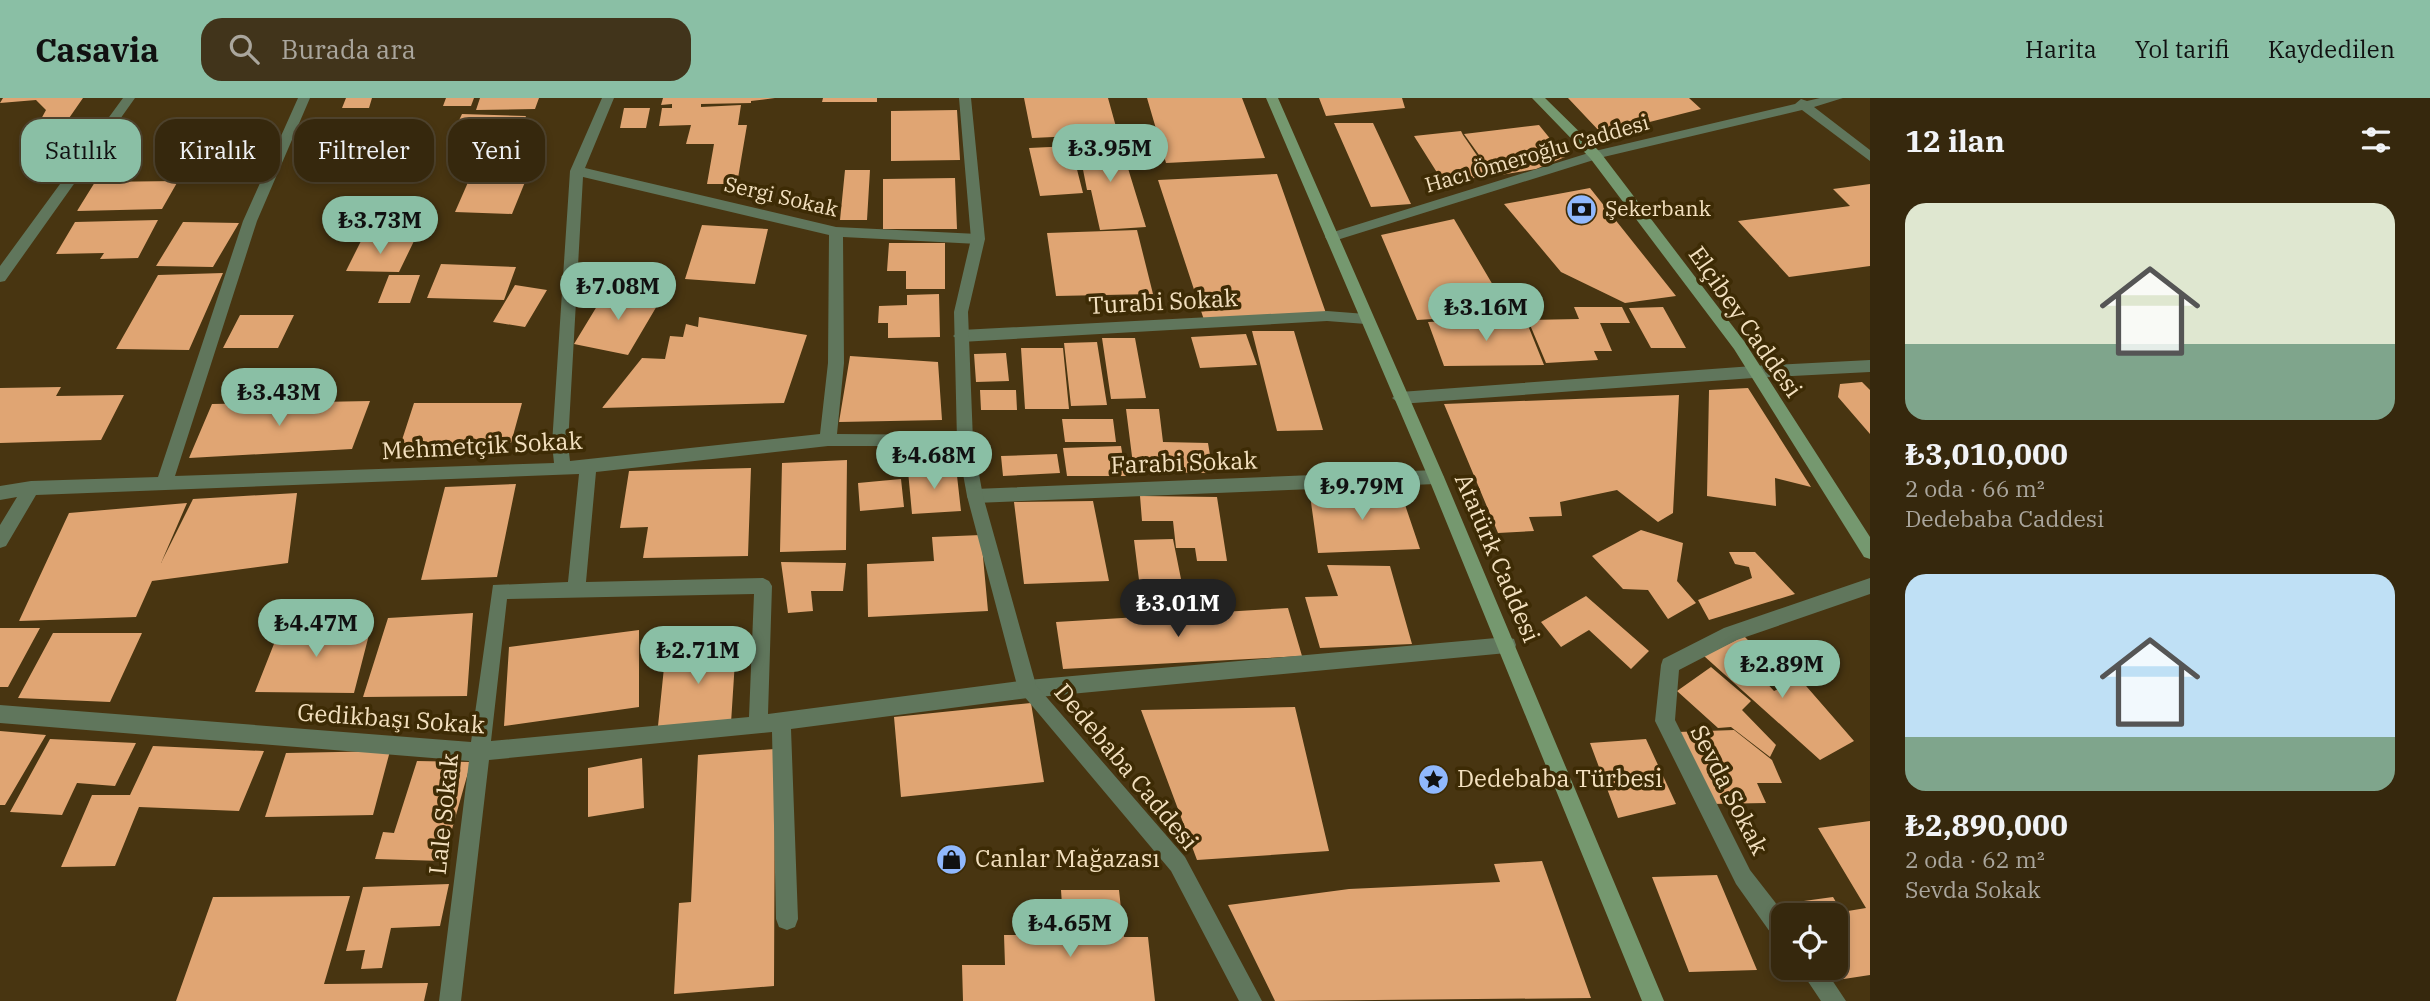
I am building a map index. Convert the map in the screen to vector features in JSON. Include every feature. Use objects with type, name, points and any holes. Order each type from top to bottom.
[{"type":"main road","name":"Atatürk Caddesi","points":[[1272,98],[1507,645],[1653,1001]]},
{"type":"main road","name":"Elçibey Caddesi","points":[[1538,98],[1595,155],[1739,345],[1870,552]]},
{"type":"street","points":[[0,277],[129,98]]},
{"type":"street","points":[[164,484],[250,221],[304,98]]},
{"type":"street","points":[[563,469],[560,444],[577,171],[608,98]]},
{"type":"street","name":"Dedebaba Caddesi","points":[[965,98],[978,239],[961,312],[965,441],[975,496],[1028,688],[1178,864],[1251,1001]]},
{"type":"street","name":"Hacı Ömeroğlu Caddesi","points":[[1332,237],[1595,155],[1801,103],[1837,98]]},
{"type":"street","points":[[1801,103],[1870,157]]},
{"type":"street","name":"Sergi Sokak","points":[[577,171],[836,232],[978,239]]},
{"type":"street","points":[[828,440],[836,363],[836,232]]},
{"type":"street","name":"Turabi Sokak","points":[[961,336],[1327,316],[1366,319]]},
{"type":"street","points":[[1400,398],[1870,366]]},
{"type":"street","name":"Mehmetçik Sokak","points":[[0,493],[31,488],[563,469],[828,440],[965,441]]},
{"type":"street","points":[[588,467],[576,590],[763,586],[758,724]]},
{"type":"street","name":"Farabi Sokak","points":[[975,496],[1436,477]]},
{"type":"street","points":[[0,541],[31,488]]},
{"type":"street","name":"Sevda Sokak","points":[[1771,915],[1744,877],[1665,721],[1670,665],[1731,634],[1870,586]]},
{"type":"street","name":"Lale Sokak","points":[[450,1001],[499,591],[576,590]]},
{"type":"street","name":"Gedikbaşı Sokak","points":[[0,714],[478,752],[758,724],[1028,688],[1507,645]]},
{"type":"street","points":[[782,721],[787,919]]},
{"type":"street","points":[[1819,980],[1835,1001]]},
{"type":"building","points":[[3,98],[83,98],[68,119],[41,119],[46,110],[36,100],[0,103]]},
{"type":"building","points":[[346,98],[372,98],[369,108],[342,108]]},
{"type":"building","points":[[446,98],[474,98],[471,106],[443,106]]},
{"type":"building","points":[[480,98],[539,98],[535,109],[476,110]]},
{"type":"building","points":[[663,98],[775,98],[751,103],[701,104],[701,107],[741,105],[738,125],[747,125],[737,184],[707,184],[714,144],[686,144],[691,125],[659,126],[662,108],[672,108],[672,104],[661,105]]},
{"type":"building","points":[[823,98],[877,98],[877,102],[822,102]]},
{"type":"building","points":[[1024,98],[1108,98],[1118,134],[1032,138]]},
{"type":"building","points":[[1147,98],[1242,98],[1265,158],[1166,163]]},
{"type":"building","points":[[1319,98],[1402,98],[1405,108],[1326,116]]},
{"type":"building","points":[[1568,98],[1689,98],[1701,109],[1602,134]]},
{"type":"building","points":[[624,108],[650,108],[646,128],[620,128]]},
{"type":"building","points":[[957,110],[960,160],[891,161],[891,111]]},
{"type":"building","points":[[462,114],[526,116],[525,119],[460,119]]},
{"type":"building","points":[[1334,123],[1373,123],[1411,204],[1371,207]]},
{"type":"building","points":[[1539,125],[1565,157],[1536,169],[1494,176],[1464,134]]},
{"type":"building","points":[[1461,131],[1491,176],[1443,182],[1414,136]]},
{"type":"building","points":[[1077,139],[1119,139],[1146,227],[1100,230],[1091,190],[1087,190]]},
{"type":"building","points":[[1071,146],[1083,193],[1040,196],[1029,148]]},
{"type":"building","points":[[845,170],[870,170],[867,220],[840,220]]},
{"type":"building","points":[[1277,174],[1327,316],[1205,323],[1158,180]]},
{"type":"building","points":[[955,178],[957,229],[883,229],[883,179]]},
{"type":"building","points":[[95,182],[177,182],[162,209],[77,211]]},
{"type":"building","points":[[468,182],[525,182],[512,214],[455,212]]},
{"type":"building","points":[[1870,184],[1870,266],[1789,277],[1738,221],[1850,206],[1833,189]]},
{"type":"building","points":[[1590,188],[1676,296],[1625,303],[1561,272],[1504,204]]},
{"type":"building","points":[[1454,219],[1510,314],[1417,320],[1381,235]]},
{"type":"building","points":[[158,220],[138,258],[100,259],[104,253],[56,254],[75,222]]},
{"type":"building","points":[[183,222],[239,223],[213,267],[156,266]]},
{"type":"building","points":[[702,225],[768,229],[755,284],[685,279]]},
{"type":"building","points":[[1137,230],[1153,294],[1056,296],[1047,233]]},
{"type":"building","points":[[362,239],[414,241],[399,272],[346,271]]},
{"type":"building","points":[[889,243],[945,243],[945,289],[906,289],[906,271],[887,271]]},
{"type":"building","points":[[441,264],[516,267],[504,300],[427,298]]},
{"type":"building","points":[[223,273],[189,350],[116,349],[158,275]]},
{"type":"building","points":[[389,275],[420,275],[410,303],[378,303]]},
{"type":"building","points":[[515,285],[547,290],[525,327],[493,322]]},
{"type":"building","points":[[608,288],[661,299],[628,355],[574,344]]},
{"type":"building","points":[[939,294],[940,337],[888,338],[888,323],[878,323],[879,306],[907,305],[907,295]]},
{"type":"building","points":[[1574,307],[1622,307],[1630,323],[1600,323],[1612,351],[1594,351],[1598,360],[1546,363],[1528,320],[1579,319]]},
{"type":"building","points":[[1663,307],[1686,348],[1651,348],[1629,308]]},
{"type":"building","points":[[240,315],[294,315],[278,348],[223,348]]},
{"type":"building","points":[[699,317],[807,335],[784,403],[602,408],[642,358],[665,359],[670,336],[683,337],[686,324],[698,327]]},
{"type":"building","points":[[1525,318],[1544,365],[1444,366],[1428,322]]},
{"type":"building","points":[[1252,331],[1294,331],[1323,430],[1277,431]]},
{"type":"building","points":[[1246,334],[1257,365],[1200,368],[1191,337]]},
{"type":"building","points":[[1102,338],[1135,338],[1146,398],[1111,399]]},
{"type":"building","points":[[1097,342],[1107,405],[1071,406],[1064,343]]},
{"type":"building","points":[[1021,348],[1063,348],[1069,409],[1025,409]]},
{"type":"building","points":[[1006,353],[1009,381],[976,382],[974,354]]},
{"type":"building","points":[[850,356],[938,362],[942,420],[839,422]]},
{"type":"building","points":[[1862,382],[1870,390],[1870,434],[1838,397],[1840,384]]},
{"type":"building","points":[[61,387],[56,396],[124,395],[101,440],[0,443],[0,388]]},
{"type":"building","points":[[1748,388],[1811,487],[1775,478],[1776,506],[1707,496],[1709,390]]},
{"type":"building","points":[[980,390],[1016,390],[1017,410],[981,410]]},
{"type":"building","points":[[1679,395],[1673,513],[1658,522],[1617,490],[1560,502],[1562,516],[1529,517],[1534,531],[1498,533],[1444,404]]},
{"type":"building","points":[[370,401],[352,449],[189,458],[212,404]]},
{"type":"building","points":[[414,403],[522,403],[511,443],[401,443]]},
{"type":"building","points":[[1126,409],[1159,409],[1163,442],[1208,443],[1213,473],[1134,472]]},
{"type":"building","points":[[1062,419],[1113,419],[1116,442],[1065,442]]},
{"type":"building","points":[[1121,446],[1126,476],[1067,476],[1063,448]]},
{"type":"building","points":[[1057,454],[1060,473],[1003,476],[1001,456]]},
{"type":"building","points":[[847,460],[846,550],[780,552],[782,463]]},
{"type":"building","points":[[956,467],[961,511],[912,514],[908,471]]},
{"type":"building","points":[[751,468],[748,556],[643,558],[648,527],[620,528],[629,471]]},
{"type":"building","points":[[901,479],[904,507],[860,511],[858,483]]},
{"type":"building","points":[[516,484],[497,577],[421,580],[445,487]]},
{"type":"building","points":[[1400,490],[1420,549],[1318,553],[1310,495]]},
{"type":"building","points":[[297,493],[288,563],[152,581],[136,617],[19,621],[69,513],[187,503],[161,563],[193,499]]},
{"type":"building","points":[[1140,496],[1217,497],[1227,561],[1197,561],[1195,548],[1176,548],[1173,521],[1142,521]]},
{"type":"building","points":[[1093,501],[1109,581],[1024,584],[1014,502]]},
{"type":"building","points":[[1641,530],[1683,543],[1677,581],[1696,603],[1668,619],[1648,590],[1623,589],[1592,556]]},
{"type":"building","points":[[981,535],[988,611],[868,617],[867,564],[934,561],[932,537]]},
{"type":"building","points":[[1173,539],[1181,579],[1139,580],[1134,540]]},
{"type":"building","points":[[1729,552],[1755,552],[1795,594],[1709,620],[1698,600],[1752,578],[1749,567],[1735,564]]},
{"type":"building","points":[[781,562],[846,563],[843,591],[811,591],[813,611],[788,613]]},
{"type":"building","points":[[1327,565],[1390,566],[1412,644],[1320,648],[1305,597],[1338,596]]},
{"type":"building","points":[[1586,596],[1649,651],[1631,669],[1589,630],[1561,647],[1541,622]]},
{"type":"building","points":[[1288,608],[1302,656],[1063,669],[1056,622]]},
{"type":"building","points":[[473,613],[467,696],[363,697],[388,618]]},
{"type":"building","points":[[372,623],[354,693],[255,692],[281,626]]},
{"type":"building","points":[[0,628],[40,628],[8,687],[0,687]]},
{"type":"building","points":[[639,630],[639,707],[504,726],[509,647]]},
{"type":"building","points":[[53,633],[142,633],[110,702],[18,698]]},
{"type":"building","points":[[1744,636],[1769,662],[1753,668],[1774,691],[1800,679],[1854,741],[1820,760],[1704,656]]},
{"type":"building","points":[[736,645],[731,723],[658,726],[666,648]]},
{"type":"building","points":[[1711,667],[1751,701],[1742,710],[1776,745],[1770,757],[1731,727],[1718,728],[1677,691]]},
{"type":"building","points":[[1031,703],[1044,782],[901,797],[894,717]]},
{"type":"building","points":[[1295,707],[1329,851],[1197,860],[1141,710]]},
{"type":"building","points":[[1734,730],[1772,760],[1782,783],[1757,783],[1766,803],[1710,804],[1678,732]]},
{"type":"building","points":[[0,731],[46,735],[5,805],[0,805]]},
{"type":"building","points":[[50,739],[136,743],[115,786],[77,783],[62,815],[10,812]]},
{"type":"building","points":[[1646,739],[1676,804],[1618,818],[1590,743]]},
{"type":"building","points":[[153,746],[264,751],[239,811],[139,807],[115,866],[61,867],[92,795],[130,795]]},
{"type":"building","points":[[775,749],[774,986],[674,994],[679,903],[691,902],[698,755]]},
{"type":"building","points":[[390,751],[373,815],[265,817],[286,753]]},
{"type":"building","points":[[642,758],[644,808],[588,817],[588,768]]},
{"type":"building","points":[[417,761],[471,762],[443,861],[375,859],[383,832],[394,833]]},
{"type":"building","points":[[1870,821],[1870,975],[1848,978],[1848,911],[1866,908],[1818,828]]},
{"type":"building","points":[[1542,861],[1591,998],[1275,1001],[1228,905],[1349,889],[1500,882],[1494,864]]},
{"type":"building","points":[[1717,875],[1757,970],[1689,972],[1652,877]]},
{"type":"building","points":[[449,884],[440,926],[391,928],[382,968],[361,969],[365,950],[346,951],[363,887]]},
{"type":"building","points":[[1061,890],[1119,890],[1124,937],[1148,937],[1155,1001],[963,1001],[962,965],[1005,965],[1004,935],[1064,935]]},
{"type":"building","points":[[350,896],[324,984],[428,983],[424,1001],[176,1001],[213,897]]},
{"type":"building","points":[[1833,897],[1837,903],[1789,903]]},
{"type":"place","name":"Şekerbank","points":[[1582,209]]},
{"type":"place","name":"Dedebaba Türbesi","points":[[1434,779]]},
{"type":"place","name":"Canlar Mağazası","points":[[952,859]]}]
